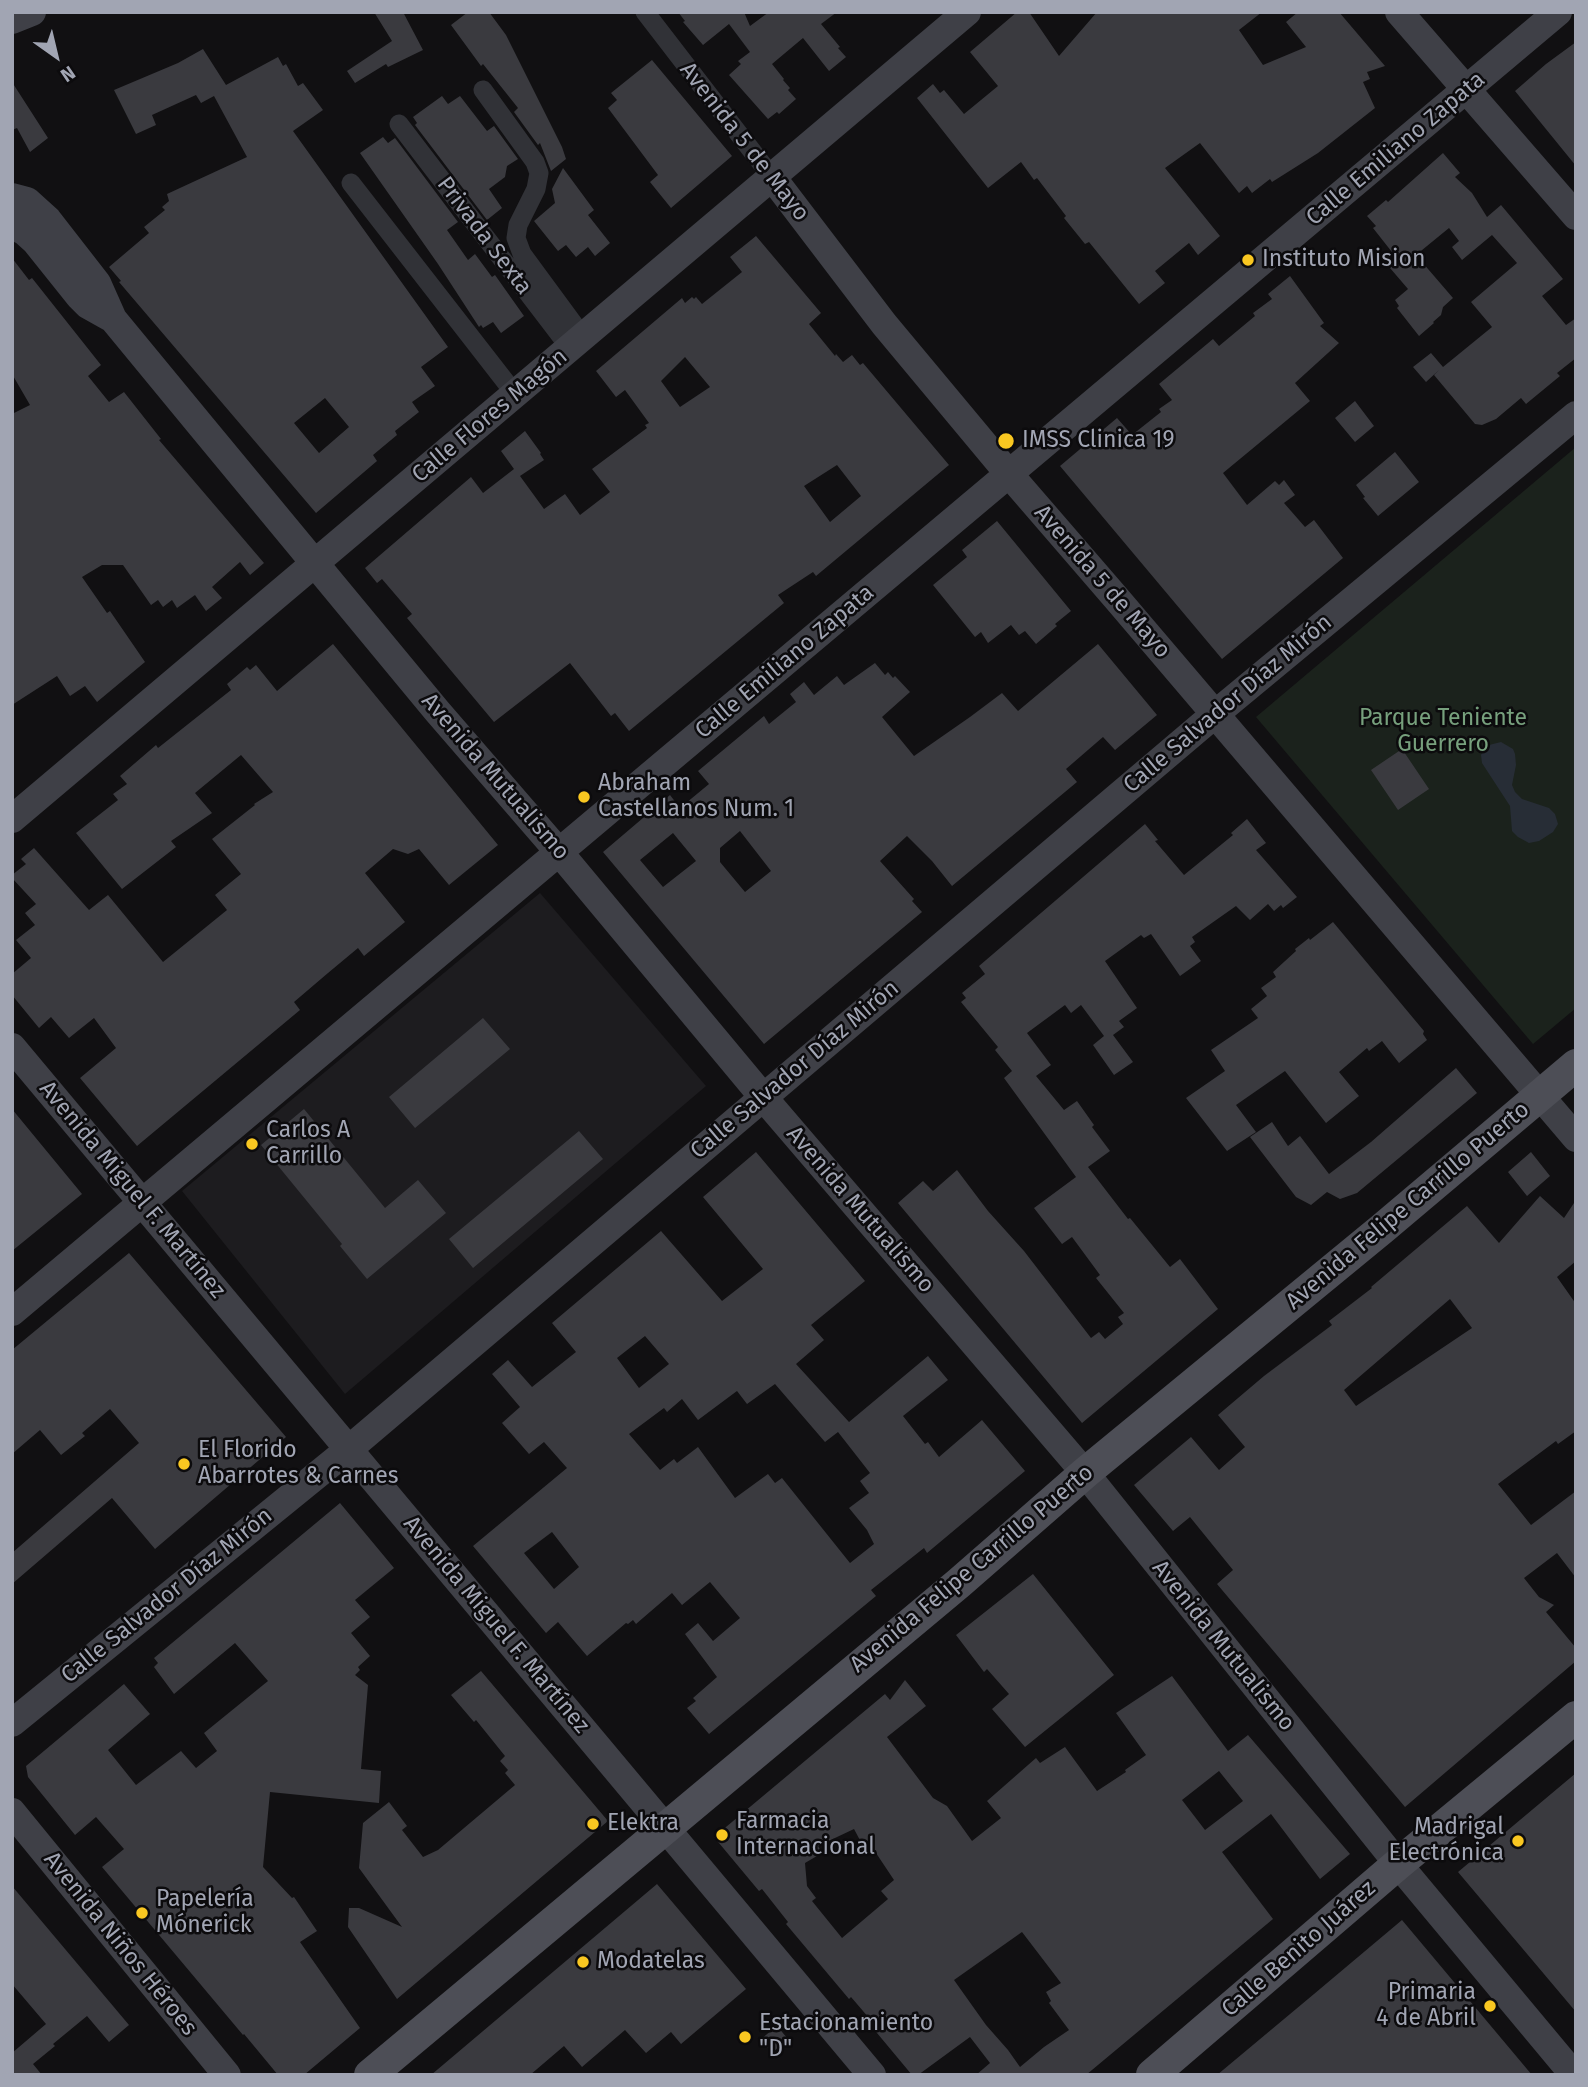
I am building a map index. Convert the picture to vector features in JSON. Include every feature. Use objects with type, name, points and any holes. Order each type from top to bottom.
[{"type":"main road","name":"Avenida Felipe Carrillo Puerto","points":[[370,2075],[959,1583],[1085,1473],[1576,1065]]},
{"type":"main road","name":"Calle Benito Juárez","points":[[1152,2075],[1398,1864],[1576,1717]]},
{"type":"street","points":[[12,20],[32,12]]},
{"type":"street","name":"Avenida 5 de Mayo","points":[[645,12],[884,324],[1576,1138]]},
{"type":"street","name":"Calle Flores Magón","points":[[12,819],[967,12]]},
{"type":"street","points":[[1399,12],[1576,216]]},
{"type":"street","name":"Calle Emiliano Zapata","points":[[12,1312],[1558,12]]},
{"type":"street","points":[[483,90],[535,162],[539,173],[536,189],[518,225],[516,238],[522,254],[577,342]]},
{"type":"street","name":"Privada Sexta","points":[[399,124],[577,342]]},
{"type":"street","points":[[351,183],[515,394]]},
{"type":"street","name":"Avenida Mutualismo","points":[[20,199],[48,220],[97,283],[113,319],[437,711],[1085,1473],[1398,1864],[1574,2075]]},
{"type":"street","name":"Avenida Mutualismo","points":[[13,225],[35,241],[88,305],[113,319]]},
{"type":"street","name":"Calle Salvador Díaz Mirón","points":[[12,1723],[349,1449],[1214,715],[1576,415]]},
{"type":"street","name":"Avenida Miguel F. Martínez","points":[[12,1047],[872,2075]]},
{"type":"street","name":"Avenida Niños Héroes","points":[[12,1812],[227,2075]]},
{"type":"shaded area","points":[[1501,742],[1513,749],[1515,754],[1512,785],[1515,792],[1522,799],[1549,808],[1555,814],[1558,824],[1553,832],[1539,841],[1529,843],[1512,831],[1510,806],[1482,763],[1481,755],[1484,749]]},
{"type":"shaded area","points":[[540,893],[706,1086],[345,1394],[182,1191]]},
{"type":"green space","name":"Parque Teniente Guerrero","points":[[1576,447],[1576,1008],[1533,1044],[1256,717]]},
{"type":"building","points":[[374,12],[403,12],[423,50],[388,67],[386,64],[355,83],[347,71],[392,41]]},
{"type":"building","points":[[468,12],[489,12],[506,35],[566,159],[551,171],[540,143],[538,145],[514,112],[518,108],[483,64],[481,66],[451,25]]},
{"type":"building","points":[[678,12],[744,12],[750,26],[769,12],[837,12],[821,24],[846,57],[829,71],[803,38],[772,64],[796,99],[779,114],[777,112],[768,119],[729,75],[741,64],[738,61],[750,52],[729,24],[703,45]]},
{"type":"building","points":[[1017,12],[1029,12],[1059,56],[1097,12],[1262,12],[1239,30],[1263,65],[1306,47],[1286,22],[1298,12],[1339,12],[1385,66],[1367,72],[1370,79],[1363,82],[1375,108],[1318,153],[1272,182],[1270,179],[1252,193],[1247,186],[1239,193],[1200,143],[1165,168],[1220,236],[1198,255],[1189,243],[1155,271],[1165,283],[1139,304],[1089,242],[1085,244],[1037,178],[1034,180],[1021,162],[988,188],[917,98],[933,84],[940,93],[944,90],[964,114],[998,86],[970,52]]},
{"type":"building","points":[[1576,42],[1576,166],[1515,91]]},
{"type":"building","points":[[203,49],[226,85],[278,57],[283,66],[286,64],[298,86],[303,83],[323,110],[293,131],[448,347],[421,367],[435,386],[412,402],[419,412],[395,431],[397,435],[373,455],[377,461],[316,513],[109,267],[149,233],[144,227],[165,210],[162,207],[169,201],[167,194],[247,157],[214,96],[201,103],[196,95],[152,115],[156,125],[136,134],[114,90],[178,63]],"holes":[[[325,398],[349,427],[319,453],[294,423]]]},
{"type":"building","points":[[652,60],[732,156],[671,208],[650,182],[658,175],[608,108],[617,100],[611,93]]},
{"type":"building","points":[[12,82],[48,138],[30,152],[17,128],[12,130]]},
{"type":"building","points":[[442,96],[448,104],[460,96],[487,131],[494,126],[518,159],[507,166],[505,177],[489,189],[502,208],[487,220],[415,125],[417,123],[413,117]]},
{"type":"building","points":[[383,137],[388,143],[395,138],[458,222],[447,230],[468,260],[475,254],[492,277],[495,275],[524,316],[501,333],[493,322],[483,328],[481,325],[479,327],[360,153]]},
{"type":"building","points":[[1443,153],[1460,173],[1455,177],[1472,193],[1487,217],[1501,205],[1563,279],[1542,296],[1566,325],[1576,318],[1576,358],[1557,373],[1560,376],[1526,404],[1521,398],[1496,419],[1482,425],[1475,424],[1434,375],[1439,370],[1426,382],[1413,367],[1431,353],[1443,367],[1492,327],[1471,302],[1517,263],[1492,235],[1462,260],[1452,247],[1459,241],[1449,228],[1416,255],[1453,298],[1443,307],[1441,315],[1434,323],[1419,336],[1397,308],[1399,306],[1395,300],[1408,289],[1390,268],[1399,261],[1367,216],[1386,200],[1388,202]]},
{"type":"building","points":[[563,168],[594,210],[588,215],[610,243],[595,256],[588,247],[576,257],[566,245],[558,251],[534,221],[555,203],[552,189]]},
{"type":"building","points":[[756,236],[821,313],[809,324],[835,356],[836,354],[843,362],[852,355],[860,365],[863,363],[949,465],[816,576],[813,572],[778,595],[784,603],[629,731],[615,713],[611,716],[570,663],[494,722],[407,618],[412,614],[382,579],[377,583],[365,568],[471,477],[483,493],[514,469],[501,451],[525,431],[544,460],[520,476],[544,509],[565,494],[580,515],[610,492],[592,469],[647,428],[645,425],[649,423],[625,390],[616,397],[596,371],[682,298],[685,303],[696,297],[702,304],[742,272],[730,257]],"holes":[[[685,357],[710,387],[680,407],[661,381]],[[837,465],[861,496],[830,522],[804,486]]]},
{"type":"building","points":[[12,258],[29,280],[32,278],[101,365],[88,376],[109,402],[124,392],[161,439],[159,440],[264,563],[250,575],[240,562],[212,587],[222,598],[206,611],[195,595],[177,608],[172,600],[163,607],[158,600],[151,605],[123,565],[102,565],[82,577],[107,613],[110,611],[145,662],[97,702],[85,686],[70,696],[57,676],[12,705],[12,414],[30,405],[12,374]]},
{"type":"building","points":[[1290,276],[1324,323],[1320,326],[1339,343],[1295,383],[1310,401],[1223,473],[1247,505],[1275,481],[1279,485],[1284,480],[1295,495],[1284,503],[1305,527],[1314,520],[1343,558],[1222,659],[1060,466],[1117,418],[1132,435],[1161,412],[1159,409],[1172,400],[1159,384],[1213,339],[1219,346],[1255,316],[1253,313],[1272,299],[1268,294]]},
{"type":"building","points":[[1355,401],[1374,426],[1355,442],[1335,418]]},
{"type":"building","points":[[1395,452],[1419,482],[1378,516],[1356,485]]},
{"type":"building","points":[[997,521],[1071,611],[1036,644],[1025,631],[1019,635],[1011,625],[988,643],[981,632],[975,637],[933,585],[967,557],[962,550]]},
{"type":"building","points":[[333,644],[498,845],[449,885],[419,849],[408,854],[393,849],[365,873],[405,922],[364,956],[358,948],[328,973],[294,1002],[300,1010],[137,1146],[80,1078],[116,1048],[94,1018],[69,1038],[51,1017],[39,1028],[12,995],[12,974],[31,958],[16,940],[35,925],[25,913],[36,904],[12,875],[26,864],[21,859],[34,848],[89,910],[108,895],[163,962],[227,910],[215,895],[241,874],[212,839],[273,792],[241,755],[195,793],[212,813],[171,841],[176,847],[122,889],[76,833],[118,800],[113,794],[127,784],[120,776],[156,745],[158,748],[231,690],[227,684],[247,667],[250,670],[256,665],[277,691]]},
{"type":"building","points":[[1098,644],[1157,715],[1115,750],[1103,737],[1066,769],[1077,782],[952,886],[907,836],[880,861],[922,912],[764,1044],[603,852],[670,795],[680,808],[709,784],[698,771],[764,716],[769,724],[796,702],[790,694],[804,682],[814,695],[837,676],[844,685],[875,663],[885,675],[888,672],[893,678],[895,676],[910,692],[882,717],[914,756],[1002,693],[1018,711]],"holes":[[[740,831],[771,871],[745,892],[720,862],[720,848]],[[673,833],[696,861],[663,887],[640,860]]]},
{"type":"building","points":[[1402,749],[1429,789],[1398,810],[1371,770]]},
{"type":"building","points":[[1247,819],[1266,843],[1256,850],[1297,897],[1283,908],[1281,905],[1274,911],[1268,904],[1250,920],[1236,906],[1192,937],[1195,942],[1190,946],[1201,961],[1180,976],[1151,934],[1144,938],[1141,935],[1105,961],[1137,1008],[1119,1021],[1124,1027],[1113,1035],[1133,1062],[1114,1075],[1093,1045],[1104,1036],[1081,1005],[1071,1013],[1065,1005],[1027,1033],[1051,1065],[1036,1076],[1064,1110],[1077,1101],[1110,1151],[1088,1167],[1170,1267],[1180,1259],[1218,1309],[1082,1423],[898,1203],[923,1181],[933,1191],[957,1170],[1091,1338],[1099,1332],[1105,1339],[1123,1324],[1118,1317],[1124,1313],[1096,1278],[1100,1275],[1072,1237],[1062,1244],[1034,1208],[1076,1177],[1004,1078],[1012,1071],[995,1050],[998,1047],[961,1002],[966,998],[962,993],[985,974],[979,966],[1145,824],[1158,840],[1155,841],[1184,875],[1233,835],[1231,833]]},
{"type":"building","points":[[1333,922],[1424,1031],[1427,1040],[1399,1063],[1382,1041],[1369,1051],[1367,1048],[1339,1072],[1359,1096],[1326,1123],[1285,1071],[1236,1105],[1256,1132],[1227,1151],[1186,1098],[1225,1071],[1211,1050],[1258,1018],[1251,1009],[1267,996],[1261,988],[1276,977],[1273,972],[1296,951],[1295,949]]},
{"type":"building","points":[[483,1018],[510,1049],[415,1128],[389,1097]]},
{"type":"building","points":[[1456,1068],[1477,1093],[1357,1193],[1340,1199],[1327,1192],[1311,1205],[1296,1197],[1250,1137],[1272,1122],[1288,1146],[1300,1136],[1329,1174],[1371,1142]]},
{"type":"building","points":[[12,1109],[82,1194],[12,1251]]},
{"type":"building","points":[[304,1109],[385,1208],[418,1180],[446,1213],[367,1279],[340,1246],[342,1244],[261,1145]]},
{"type":"building","points":[[579,1131],[603,1159],[473,1268],[449,1239]]},
{"type":"building","points":[[756,1152],[865,1281],[811,1325],[824,1340],[796,1364],[849,1422],[928,1356],[948,1380],[903,1416],[925,1444],[928,1442],[939,1457],[982,1420],[1025,1471],[927,1553],[924,1548],[871,1590],[876,1596],[709,1734],[687,1708],[696,1701],[693,1698],[717,1677],[685,1634],[698,1623],[713,1641],[740,1618],[710,1582],[682,1605],[672,1593],[636,1624],[633,1620],[626,1623],[587,1656],[558,1622],[546,1633],[473,1546],[567,1468],[544,1442],[529,1454],[502,1423],[520,1407],[492,1374],[508,1360],[532,1387],[576,1352],[552,1323],[661,1231],[722,1301],[763,1269],[703,1197]],"holes":[[[645,1336],[669,1364],[639,1388],[617,1358]],[[775,1384],[825,1442],[838,1432],[870,1473],[860,1481],[869,1493],[849,1508],[867,1530],[874,1544],[850,1563],[782,1478],[775,1483],[768,1474],[735,1498],[698,1447],[677,1463],[674,1459],[660,1470],[629,1434],[664,1408],[667,1412],[682,1399],[698,1420],[737,1391],[747,1404]],[[552,1532],[579,1567],[554,1589],[524,1553]]]},
{"type":"building","points":[[1531,1152],[1550,1176],[1527,1196],[1508,1172]]},
{"type":"building","points":[[1540,1196],[1564,1218],[1576,1200],[1576,1261],[1557,1277],[1576,1304],[1576,1431],[1558,1444],[1556,1441],[1498,1484],[1531,1525],[1576,1491],[1576,1578],[1557,1553],[1524,1578],[1539,1597],[1554,1605],[1546,1612],[1576,1648],[1576,1661],[1405,1807],[1217,1584],[1233,1570],[1190,1517],[1173,1531],[1134,1485],[1191,1437],[1219,1470],[1245,1447],[1218,1415],[1264,1376],[1332,1325],[1329,1321],[1372,1288],[1467,1206],[1499,1243]],"holes":[[[1450,1299],[1472,1328],[1356,1406],[1344,1390]]]},
{"type":"building","points":[[129,1253],[286,1437],[155,1549],[112,1498],[12,1584],[12,1553],[139,1443],[110,1409],[82,1433],[85,1436],[61,1455],[40,1430],[12,1454],[12,1350]]},
{"type":"building","points":[[340,1503],[394,1568],[355,1600],[370,1617],[351,1633],[370,1656],[358,1667],[360,1670],[355,1675],[368,1685],[361,1769],[381,1771],[379,1803],[270,1792],[263,1867],[292,1898],[294,1897],[317,1931],[300,1942],[360,2028],[304,2075],[278,2075],[102,1867],[124,1849],[96,1817],[75,1835],[28,1777],[26,1766],[124,1684],[150,1714],[108,1750],[136,1785],[181,1751],[196,1768],[217,1751],[204,1733],[268,1681],[235,1643],[174,1694],[154,1667],[158,1663],[154,1658]]},
{"type":"building","points":[[1033,1574],[1114,1675],[1025,1747],[992,1709],[1009,1694],[987,1669],[984,1672],[956,1635]]},
{"type":"building","points":[[481,1671],[608,1821],[397,1999],[348,1927],[349,1908],[359,1908],[402,1927],[359,1868],[363,1823],[389,1802],[407,1826],[402,1830],[423,1857],[438,1850],[515,1785],[505,1773],[508,1770],[500,1761],[505,1756],[476,1720],[474,1722],[451,1695]]},
{"type":"building","points":[[1172,1676],[1228,1751],[1248,1735],[1350,1854],[1320,1879],[1271,1814],[1222,1852],[1273,1919],[1086,2075],[976,2075],[990,2063],[970,2037],[918,2075],[912,2075],[872,2027],[875,2025],[851,1997],[849,1999],[786,1924],[788,1922],[762,1889],[759,1891],[714,1837],[885,1694],[890,1700],[905,1680],[926,1706],[887,1737],[933,1798],[947,1806],[972,1841],[1001,1818],[987,1801],[1036,1758],[1040,1763],[1065,1747],[1097,1791],[1146,1755],[1116,1713]],"holes":[[[1219,1771],[1243,1801],[1205,1830],[1182,1800]],[[854,1829],[862,1844],[868,1841],[894,1880],[881,1891],[888,1899],[842,1938],[812,1901],[816,1898],[807,1886],[805,1863],[822,1853],[818,1846]],[[1022,1932],[1061,1983],[1046,1992],[1051,2001],[1049,2003],[1069,2030],[1020,2067],[954,1980]]]},
{"type":"building","points":[[1576,1773],[1576,2012],[1458,1872]]},
{"type":"building","points":[[657,1884],[746,1989],[681,2044],[671,2032],[646,2053],[625,2030],[582,2067],[564,2046],[530,2075],[431,2075]]},
{"type":"building","points":[[12,1886],[129,2025],[109,2042],[87,2016],[33,2064],[42,2075],[12,2075],[12,2053],[46,2024],[12,1984]]},
{"type":"building","points":[[1402,1920],[1532,2075],[1217,2075],[1314,1994]]},
{"type":"building","points":[[777,2026],[788,2039],[772,2053],[761,2039]]},
{"type":"place","name":"Instituto Mision","points":[[1248,260]]},
{"type":"place","name":"IMSS Clinica 19","points":[[1006,441]]},
{"type":"place","name":"Abraham Castellanos Num. 1","points":[[584,797]]},
{"type":"place","name":"Carlos A Carrillo","points":[[252,1144]]},
{"type":"place","name":"El Florido Abarrotes & Carnes","points":[[184,1464]]},
{"type":"place","name":"Elektra","points":[[593,1824]]},
{"type":"place","name":"Farmacia Internacional","points":[[722,1835]]},
{"type":"place","name":"Madrigal Electrónica","points":[[1518,1841]]},
{"type":"place","name":"Papelería Mónerick","points":[[142,1913]]},
{"type":"place","name":"Modatelas","points":[[583,1962]]},
{"type":"place","name":"Primaria 4 de Abril","points":[[1490,2006]]},
{"type":"place","name":"Estacionamiento \"D\"","points":[[745,2037]]}]
